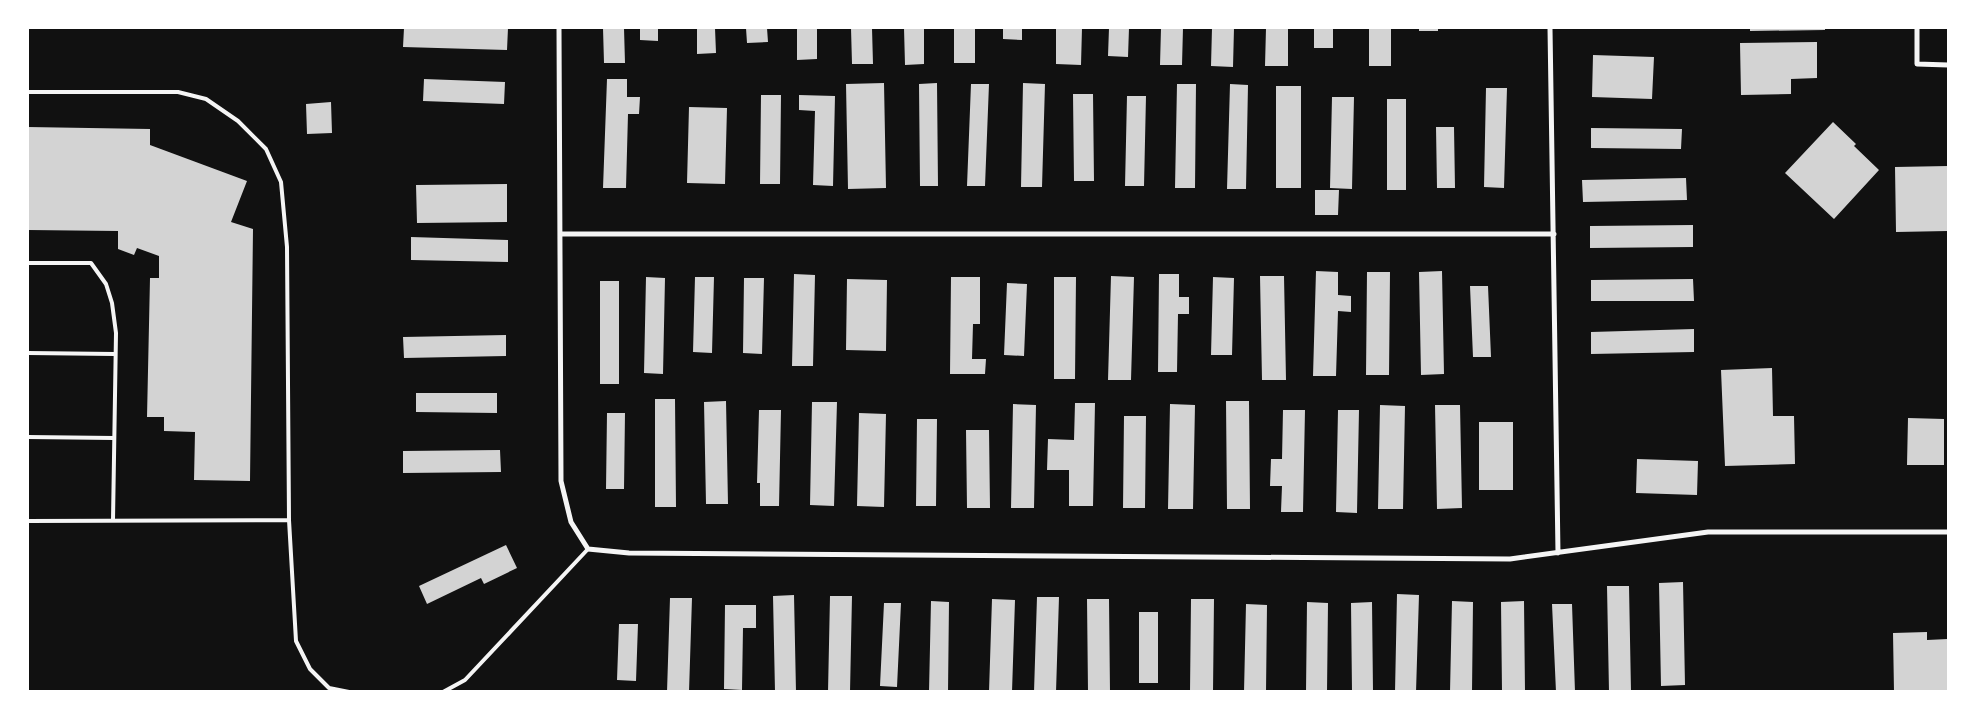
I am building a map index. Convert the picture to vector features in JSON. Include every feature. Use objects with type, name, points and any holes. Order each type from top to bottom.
[{"type":"street","points":[[559,28],[562,234],[562,481],[571,522],[588,549],[649,553],[1510,560],[1708,532],[1948,532]]},
{"type":"street","points":[[1550,28],[1558,553]]},
{"type":"street","points":[[1918,28],[1918,64],[1948,65]]},
{"type":"street","points":[[562,234],[1554,234]]},
{"type":"lane","points":[[28,92],[178,92],[206,99],[238,121],[266,149],[281,182],[287,247],[289,520],[296,642],[310,669],[329,688],[349,692]]},
{"type":"lane","points":[[28,263],[91,263],[106,284],[112,303],[116,333],[113,520]]},
{"type":"lane","points":[[28,353],[115,354]]},
{"type":"lane","points":[[28,437],[114,438]]},
{"type":"lane","points":[[28,521],[289,520]]},
{"type":"lane","points":[[443,692],[465,680],[588,549]]},
{"type":"building","points":[[404,28],[508,28],[507,50],[403,47]]},
{"type":"building","points":[[603,28],[624,28],[625,63],[604,63]]},
{"type":"building","points":[[640,28],[658,28],[658,41],[640,40]]},
{"type":"building","points":[[697,28],[715,28],[716,53],[697,54]]},
{"type":"building","points":[[746,28],[767,28],[768,42],[747,43]]},
{"type":"building","points":[[797,28],[817,28],[817,59],[797,60]]},
{"type":"building","points":[[851,28],[872,28],[873,64],[852,64]]},
{"type":"building","points":[[904,28],[924,28],[924,64],[905,65]]},
{"type":"building","points":[[954,28],[975,28],[975,63],[954,63]]},
{"type":"building","points":[[1003,28],[1022,28],[1022,40],[1003,39]]},
{"type":"building","points":[[1056,28],[1082,28],[1081,65],[1056,64]]},
{"type":"building","points":[[1109,28],[1129,28],[1128,57],[1108,56]]},
{"type":"building","points":[[1161,28],[1183,28],[1182,65],[1160,65]]},
{"type":"building","points":[[1212,28],[1234,28],[1233,67],[1211,66]]},
{"type":"building","points":[[1266,28],[1288,28],[1288,66],[1265,66]]},
{"type":"building","points":[[1314,28],[1333,28],[1333,48],[1314,48]]},
{"type":"building","points":[[1369,28],[1391,28],[1391,66],[1369,66]]},
{"type":"building","points":[[1419,28],[1438,28],[1438,31],[1419,31]]},
{"type":"building","points":[[1750,28],[1825,28],[1825,30],[1750,31]]},
{"type":"building","points":[[1817,42],[1817,78],[1791,79],[1791,94],[1741,95],[1740,43]]},
{"type":"building","points":[[1593,55],[1654,57],[1652,99],[1592,97]]},
{"type":"building","points":[[424,79],[505,82],[504,104],[423,101]]},
{"type":"building","points":[[607,79],[627,79],[627,97],[640,97],[639,114],[628,114],[626,188],[603,188]]},
{"type":"building","points":[[884,83],[886,188],[848,189],[846,84]]},
{"type":"building","points":[[937,83],[938,186],[920,186],[919,84]]},
{"type":"building","points":[[1023,83],[1045,84],[1042,187],[1021,187]]},
{"type":"building","points":[[971,84],[989,84],[985,186],[967,186]]},
{"type":"building","points":[[1177,84],[1196,84],[1195,188],[1175,188]]},
{"type":"building","points":[[1230,84],[1248,85],[1246,189],[1227,189]]},
{"type":"building","points":[[1276,86],[1301,86],[1301,188],[1276,188]]},
{"type":"building","points":[[1486,88],[1507,88],[1504,188],[1484,187]]},
{"type":"building","points":[[1073,94],[1093,94],[1094,181],[1074,181]]},
{"type":"building","points":[[761,95],[781,95],[780,184],[760,184]]},
{"type":"building","points":[[799,95],[835,96],[833,186],[813,185],[815,111],[799,110]]},
{"type":"building","points":[[1127,96],[1146,96],[1144,186],[1125,186]]},
{"type":"building","points":[[1332,97],[1354,97],[1352,189],[1330,188]]},
{"type":"building","points":[[1387,99],[1406,99],[1406,190],[1387,190]]},
{"type":"building","points":[[331,102],[332,133],[307,134],[306,104]]},
{"type":"building","points":[[689,107],[727,108],[725,184],[687,183]]},
{"type":"building","points":[[1833,122],[1879,170],[1834,219],[1785,173]]},
{"type":"building","points":[[28,127],[150,129],[150,145],[247,181],[231,222],[253,229],[250,481],[194,480],[195,432],[164,431],[164,417],[147,417],[150,278],[159,278],[159,256],[137,248],[134,255],[118,249],[118,231],[28,230]]},
{"type":"building","points":[[1436,127],[1454,127],[1455,188],[1437,188]]},
{"type":"building","points":[[1591,128],[1682,129],[1681,149],[1591,148]]},
{"type":"building","points":[[1948,166],[1948,231],[1896,232],[1895,167]]},
{"type":"building","points":[[1686,178],[1687,200],[1583,202],[1582,180]]},
{"type":"building","points":[[507,184],[507,222],[417,223],[416,185]]},
{"type":"building","points":[[1315,190],[1339,190],[1338,215],[1315,215]]},
{"type":"building","points":[[1693,225],[1693,247],[1590,248],[1590,226]]},
{"type":"building","points":[[411,237],[508,240],[508,262],[411,260]]},
{"type":"building","points":[[1316,271],[1338,272],[1338,295],[1351,296],[1351,312],[1338,311],[1336,376],[1313,376]]},
{"type":"building","points":[[1442,271],[1444,374],[1421,375],[1419,272]]},
{"type":"building","points":[[1367,272],[1390,272],[1389,375],[1366,375]]},
{"type":"building","points":[[794,274],[815,275],[813,366],[792,366]]},
{"type":"building","points":[[1159,274],[1179,274],[1179,297],[1189,297],[1189,314],[1178,314],[1177,372],[1158,372]]},
{"type":"building","points":[[1111,276],[1134,277],[1131,380],[1108,380]]},
{"type":"building","points":[[1260,276],[1284,276],[1286,380],[1262,380]]},
{"type":"building","points":[[646,277],[665,278],[663,374],[644,373]]},
{"type":"building","points":[[695,277],[714,277],[712,353],[693,352]]},
{"type":"building","points":[[951,277],[980,277],[980,324],[973,324],[972,359],[986,359],[985,374],[950,374]]},
{"type":"building","points":[[1054,277],[1076,277],[1075,379],[1054,379]]},
{"type":"building","points":[[1213,277],[1234,278],[1232,355],[1211,355]]},
{"type":"building","points":[[744,278],[764,278],[762,354],[743,353]]},
{"type":"building","points":[[847,279],[887,280],[886,351],[846,350]]},
{"type":"building","points":[[1693,279],[1694,301],[1591,301],[1591,280]]},
{"type":"building","points":[[600,281],[619,281],[619,384],[600,384]]},
{"type":"building","points":[[1007,283],[1027,284],[1024,356],[1004,355]]},
{"type":"building","points":[[1470,286],[1488,286],[1491,357],[1473,357]]},
{"type":"building","points":[[1694,329],[1694,352],[1591,354],[1591,332]]},
{"type":"building","points":[[506,335],[506,356],[404,358],[403,337]]},
{"type":"building","points":[[1772,368],[1773,416],[1794,416],[1795,464],[1725,466],[1721,370]]},
{"type":"building","points":[[416,393],[497,393],[497,413],[416,412]]},
{"type":"building","points":[[655,399],[675,399],[676,507],[655,507]]},
{"type":"building","points":[[726,401],[728,504],[706,504],[704,402]]},
{"type":"building","points":[[1226,401],[1249,401],[1250,509],[1227,509]]},
{"type":"building","points":[[812,402],[837,402],[834,506],[810,505]]},
{"type":"building","points":[[1075,403],[1095,403],[1093,506],[1069,506],[1069,470],[1047,470],[1048,439],[1074,440]]},
{"type":"building","points":[[1013,404],[1036,405],[1034,508],[1011,508]]},
{"type":"building","points":[[1170,404],[1195,405],[1193,509],[1168,509]]},
{"type":"building","points":[[1380,405],[1405,406],[1403,509],[1378,509]]},
{"type":"building","points":[[1435,405],[1460,405],[1462,508],[1437,509]]},
{"type":"building","points":[[759,410],[781,410],[779,506],[760,506],[760,483],[757,483]]},
{"type":"building","points":[[1283,410],[1305,410],[1303,512],[1281,512],[1282,486],[1270,486],[1271,459],[1282,459]]},
{"type":"building","points":[[1338,410],[1359,410],[1357,513],[1336,512]]},
{"type":"building","points":[[607,413],[625,413],[624,489],[606,489]]},
{"type":"building","points":[[859,413],[886,414],[884,507],[857,506]]},
{"type":"building","points":[[1124,416],[1146,416],[1145,508],[1123,508]]},
{"type":"building","points":[[1908,418],[1944,419],[1944,465],[1907,465]]},
{"type":"building","points":[[917,419],[937,419],[936,506],[916,506]]},
{"type":"building","points":[[1479,422],[1513,422],[1513,490],[1479,490]]},
{"type":"building","points":[[966,430],[989,430],[990,508],[967,508]]},
{"type":"building","points":[[500,450],[501,472],[403,473],[403,451]]},
{"type":"building","points":[[1637,459],[1698,461],[1697,495],[1636,493]]},
{"type":"building","points":[[506,545],[517,568],[484,584],[481,578],[427,604],[419,586]]},
{"type":"building","points":[[1683,582],[1685,685],[1661,686],[1659,583]]},
{"type":"building","points":[[1607,586],[1629,586],[1631,692],[1609,692]]},
{"type":"building","points":[[1397,594],[1419,595],[1416,692],[1395,692]]},
{"type":"building","points":[[794,595],[796,692],[775,692],[773,596]]},
{"type":"building","points":[[830,596],[852,596],[850,692],[828,692]]},
{"type":"building","points":[[1037,597],[1059,597],[1056,692],[1034,692]]},
{"type":"building","points":[[670,598],[692,598],[689,692],[667,692]]},
{"type":"building","points":[[992,599],[1015,600],[1012,692],[989,692]]},
{"type":"building","points":[[1087,599],[1109,599],[1110,692],[1088,692]]},
{"type":"building","points":[[1191,599],[1214,599],[1213,692],[1190,692]]},
{"type":"building","points":[[931,601],[949,602],[948,692],[929,692]]},
{"type":"building","points":[[1452,601],[1473,602],[1472,692],[1450,692]]},
{"type":"building","points":[[1524,601],[1525,692],[1502,692],[1501,602]]},
{"type":"building","points":[[1307,602],[1328,603],[1327,692],[1306,692]]},
{"type":"building","points":[[1372,602],[1373,692],[1352,692],[1351,603]]},
{"type":"building","points":[[884,603],[901,603],[897,687],[880,686]]},
{"type":"building","points":[[1246,604],[1267,605],[1266,692],[1244,692]]},
{"type":"building","points":[[1552,604],[1572,604],[1575,692],[1556,692]]},
{"type":"building","points":[[725,605],[756,605],[756,628],[743,628],[742,690],[724,689]]},
{"type":"building","points":[[1139,612],[1158,612],[1158,683],[1139,683]]},
{"type":"building","points":[[619,624],[638,624],[636,681],[617,680]]},
{"type":"building","points":[[1927,632],[1927,640],[1948,639],[1948,692],[1894,692],[1893,633]]}]
